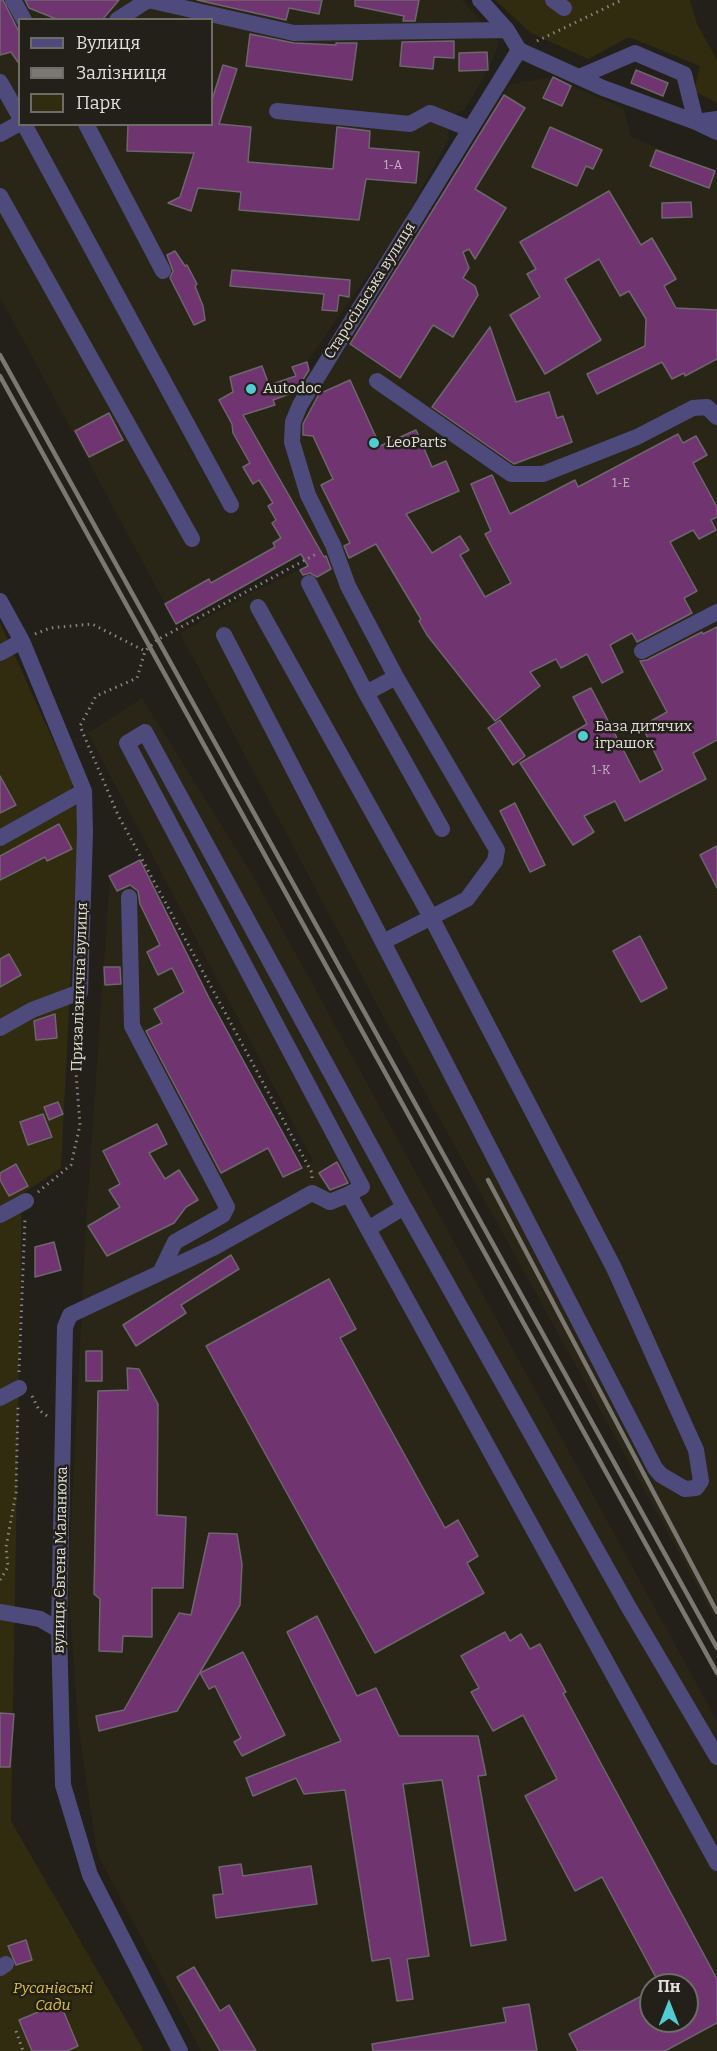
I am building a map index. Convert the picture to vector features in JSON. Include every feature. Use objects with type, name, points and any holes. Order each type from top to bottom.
[{"type":"street","points":[[13,0],[23,18]]},
{"type":"street","points":[[120,18],[148,0],[294,33],[507,30]]},
{"type":"street","points":[[480,0],[507,30],[519,50],[579,77],[717,132]]},
{"type":"street","name":"Старосільська вулиця","points":[[431,917],[467,898],[495,861],[497,850],[396,677],[348,586],[333,545],[308,495],[292,442],[293,423],[300,405],[519,50]]},
{"type":"street","points":[[579,77],[635,53],[684,74],[696,122]]},
{"type":"street","points":[[0,82],[18,114]]},
{"type":"street","points":[[277,111],[410,124],[430,113],[470,129]]},
{"type":"street","points":[[0,134],[18,119]]},
{"type":"street","points":[[696,122],[717,119]]},
{"type":"street","points":[[25,126],[231,505]]},
{"type":"street","points":[[87,126],[163,271]]},
{"type":"street","points":[[0,196],[192,539]]},
{"type":"street","points":[[377,381],[511,474],[543,474],[637,437],[693,408],[707,407],[717,417]]},
{"type":"street","points":[[309,583],[366,693],[442,829]]},
{"type":"street","name":"Призалізнична вулиця","points":[[0,601],[22,641],[84,791],[81,992]]},
{"type":"street","points":[[224,635],[655,1468],[661,1475],[685,1489],[696,1488],[701,1481],[696,1450],[614,1268],[431,917],[258,607]]},
{"type":"street","points":[[642,651],[717,612]]},
{"type":"street","points":[[0,653],[22,641]]},
{"type":"street","points":[[366,693],[396,677]]},
{"type":"street","points":[[717,1757],[628,1606],[404,1208],[146,732],[127,743],[362,1187],[347,1195],[368,1229],[717,1863]]},
{"type":"street","points":[[0,838],[84,791]]},
{"type":"street","points":[[129,897],[132,1026],[227,1207],[223,1215],[175,1242],[160,1273]]},
{"type":"street","points":[[383,942],[431,917]]},
{"type":"street","points":[[0,1028],[32,1010],[81,992]]},
{"type":"street","name":"вулиця Євгена Маланюка","points":[[180,2051],[90,1875],[63,1785],[59,1630],[67,1319],[70,1315],[213,1248],[312,1193],[330,1202],[347,1195]]},
{"type":"street","points":[[0,1215],[26,1201]]},
{"type":"street","points":[[368,1229],[404,1208]]},
{"type":"street","points":[[0,1398],[25,1384]]},
{"type":"street","points":[[0,1612],[39,1619],[59,1630]]},
{"type":"path","points":[[519,50],[621,0]]},
{"type":"path","points":[[22,641],[50,628],[92,624],[145,651]]},
{"type":"path","name":"Призалізнична вулиця","points":[[26,1201],[71,1165],[80,1125],[75,1060],[80,1040],[81,992]]},
{"type":"path","points":[[26,1201],[19,1366],[25,1384],[39,1410],[64,1428]]},
{"type":"path","points":[[0,1580],[8,1568],[6,1547],[16,1493],[25,1384],[19,1366]]},
{"type":"path","points":[[16,2031],[23,2051]]},
{"type":"shaded area","points":[[0,0],[462,0],[499,42],[488,70],[464,110],[456,113],[448,125],[449,139],[398,232],[307,362],[312,377],[311,397],[348,345],[510,84],[553,77],[624,109],[631,137],[717,172],[717,1622],[382,1014],[180,633],[243,597],[307,566],[303,556],[301,554],[176,624],[0,297]]},
{"type":"shaded area","points":[[142,698],[252,874],[717,1721],[717,2051],[201,2051],[97,1853],[78,1725],[68,1583],[86,1223],[110,875],[140,860],[301,1167],[313,1161],[88,733]]},
{"type":"green space","points":[[495,0],[690,0],[697,24],[717,60],[717,103],[694,91],[700,66],[629,37],[588,59],[531,33]]},
{"type":"green space","name":"Русанівські Сади","points":[[0,623],[73,784],[69,792],[79,815],[61,1168],[22,1194],[11,1821],[144,2051],[0,2051]]},
{"type":"building","points":[[0,0],[3,0],[18,30],[18,62],[11,52],[0,55]]},
{"type":"building","points":[[25,0],[119,0],[104,18],[54,18],[29,8]]},
{"type":"building","points":[[197,0],[322,0],[319,14],[289,8],[286,20]]},
{"type":"building","points":[[355,0],[419,0],[415,21],[403,21],[404,16],[355,6]]},
{"type":"building","points":[[250,34],[294,43],[336,45],[336,43],[357,43],[352,80],[246,66]]},
{"type":"building","points":[[454,41],[454,58],[434,57],[433,69],[400,66],[402,42]]},
{"type":"building","points":[[487,52],[488,70],[459,71],[459,53]]},
{"type":"building","points":[[223,65],[237,69],[219,124],[251,127],[248,162],[333,169],[337,127],[370,131],[369,148],[419,152],[416,183],[366,179],[359,220],[239,210],[241,192],[198,188],[191,211],[168,203],[180,197],[194,153],[127,151],[128,126],[213,126],[213,97]]},
{"type":"building","points":[[636,70],[668,83],[663,96],[631,83]]},
{"type":"building","points":[[553,77],[571,86],[562,106],[543,98]]},
{"type":"building","points":[[504,95],[525,108],[475,189],[506,208],[475,259],[469,249],[463,252],[469,268],[463,278],[475,286],[478,295],[453,337],[433,325],[400,378],[350,344]]},
{"type":"building","points":[[550,127],[602,150],[593,169],[586,166],[577,186],[532,167]]},
{"type":"building","points":[[656,150],[715,171],[709,188],[650,166]]},
{"type":"building","points":[[609,191],[641,245],[652,238],[676,279],[664,286],[676,308],[717,310],[717,359],[685,376],[684,373],[672,379],[662,362],[597,394],[587,374],[645,346],[646,319],[629,291],[620,296],[599,259],[565,279],[601,340],[545,374],[510,315],[540,297],[527,274],[536,269],[520,242]]},
{"type":"building","points":[[691,202],[692,217],[662,218],[662,203]]},
{"type":"building","points":[[175,251],[185,266],[187,265],[197,284],[195,286],[203,306],[205,320],[194,325],[170,278],[173,271],[167,255]]},
{"type":"building","points":[[232,270],[350,280],[349,297],[339,295],[337,311],[322,310],[324,294],[230,286]]},
{"type":"building","points":[[490,327],[516,402],[549,392],[557,418],[563,416],[572,442],[514,464],[432,407]]},
{"type":"building","points":[[307,362],[309,370],[295,392],[273,400],[275,405],[243,415],[324,557],[326,556],[331,569],[317,577],[310,573],[303,575],[300,570],[308,566],[301,554],[176,624],[165,604],[209,579],[211,583],[275,547],[273,543],[281,538],[272,523],[276,520],[268,506],[273,503],[259,480],[253,484],[243,467],[250,463],[233,433],[232,424],[219,400],[233,392],[230,377],[262,366],[269,385],[296,376],[292,367]]},
{"type":"building","points":[[350,380],[380,446],[416,430],[432,467],[446,461],[459,491],[406,514],[432,553],[460,536],[469,550],[460,555],[485,597],[511,583],[485,534],[491,531],[471,484],[492,475],[510,514],[575,480],[578,487],[678,434],[683,443],[696,436],[707,455],[693,463],[717,507],[717,517],[711,520],[716,530],[699,539],[693,530],[670,542],[697,591],[684,598],[692,613],[637,642],[632,633],[610,645],[623,672],[602,683],[587,654],[561,668],[556,659],[530,672],[540,686],[495,721],[427,635],[419,621],[421,619],[376,544],[349,558],[344,546],[350,543],[321,485],[333,479],[313,436],[303,435],[303,424],[319,394]]},
{"type":"building","points":[[109,413],[123,440],[89,457],[75,431]]},
{"type":"building","points":[[717,627],[717,740],[693,753],[706,779],[625,821],[615,801],[584,816],[594,832],[573,845],[520,763],[587,724],[573,697],[591,688],[640,782],[663,770],[642,726],[667,712],[640,661],[647,660],[702,632],[703,634]]},
{"type":"building","points":[[500,720],[525,756],[513,765],[488,728]]},
{"type":"building","points":[[0,776],[16,805],[0,813]]},
{"type":"building","points":[[515,803],[545,865],[530,872],[500,811]]},
{"type":"building","points":[[59,824],[72,849],[47,861],[45,857],[0,880],[0,856]]},
{"type":"building","points":[[717,846],[717,888],[700,855]]},
{"type":"building","points":[[140,860],[209,998],[302,1168],[283,1177],[268,1148],[221,1173],[146,1031],[162,1023],[154,1009],[184,992],[172,968],[158,975],[147,952],[160,945],[140,904],[138,891],[130,885],[117,891],[109,876]]},
{"type":"building","points":[[640,936],[667,988],[641,1002],[613,951]]},
{"type":"building","points":[[9,954],[21,975],[0,987],[0,959]]},
{"type":"building","points":[[104,967],[120,967],[121,984],[105,985]]},
{"type":"building","points":[[55,1014],[57,1038],[36,1040],[34,1021]]},
{"type":"building","points":[[58,1102],[63,1114],[49,1120],[44,1107]]},
{"type":"building","points":[[43,1114],[52,1137],[28,1145],[20,1122]]},
{"type":"building","points":[[157,1124],[167,1144],[149,1153],[165,1179],[179,1170],[198,1200],[186,1207],[174,1223],[107,1256],[88,1226],[120,1207],[109,1190],[120,1184],[103,1151]]},
{"type":"building","points":[[337,1162],[348,1183],[330,1190],[319,1173]]},
{"type":"building","points":[[16,1164],[28,1186],[9,1196],[0,1180],[0,1173]]},
{"type":"building","points":[[54,1242],[61,1270],[35,1277],[35,1247]]},
{"type":"building","points":[[231,1255],[239,1269],[181,1305],[186,1313],[136,1346],[123,1325]]},
{"type":"building","points":[[329,1279],[356,1329],[340,1338],[445,1528],[458,1520],[478,1556],[467,1563],[484,1593],[375,1653],[206,1346]]},
{"type":"building","points":[[86,1351],[102,1351],[102,1381],[86,1381]]},
{"type":"building","points":[[127,1368],[139,1369],[158,1404],[157,1515],[186,1517],[183,1588],[152,1588],[152,1637],[123,1636],[122,1652],[99,1651],[100,1599],[94,1594],[98,1391],[128,1390]]},
{"type":"building","points":[[209,1533],[237,1534],[242,1564],[240,1605],[177,1711],[99,1731],[96,1716],[124,1710],[179,1613],[191,1615]]},
{"type":"building","points":[[317,1616],[357,1696],[376,1688],[399,1736],[478,1736],[486,1775],[478,1776],[506,1940],[471,1946],[442,1780],[403,1784],[429,1956],[407,1959],[413,1999],[397,2001],[390,1958],[372,1961],[345,1790],[304,1794],[296,1778],[253,1796],[246,1778],[341,1741],[287,1632]]},
{"type":"building","points":[[505,1632],[510,1641],[521,1634],[530,1649],[540,1644],[566,1692],[563,1693],[717,1979],[717,2023],[699,2033],[699,1973],[654,1973],[602,1877],[575,1891],[525,1796],[557,1779],[523,1715],[493,1731],[471,1692],[479,1688],[461,1656]]},
{"type":"building","points":[[243,1652],[285,1735],[242,1756],[234,1742],[241,1738],[215,1686],[209,1689],[200,1673]]},
{"type":"building","points":[[0,1713],[14,1714],[10,1767],[0,1767]]},
{"type":"building","points":[[241,1864],[243,1876],[311,1866],[317,1904],[216,1918],[213,1895],[223,1894],[219,1867]]},
{"type":"building","points":[[26,1940],[32,1960],[16,1965],[8,1946]]},
{"type":"building","points":[[194,1967],[220,2011],[229,2005],[256,2051],[220,2051],[177,1977]]},
{"type":"building","points":[[639,1997],[639,2033],[698,2033],[665,2051],[578,2051],[569,2034]]},
{"type":"building","points":[[60,2003],[78,2046],[67,2051],[32,2051],[19,2020]]},
{"type":"building","points":[[529,2004],[537,2051],[373,2051],[372,2044],[506,2022],[503,2008]]},
{"type":"railway","points":[[0,355],[717,1648]]},
{"type":"railway","points":[[0,376],[717,1673]]},
{"type":"railway","points":[[488,1180],[717,1612]]},
{"type":"place","name":"Autodoc","points":[[251,389]]},
{"type":"place","name":"LeoParts","points":[[374,443]]},
{"type":"place","name":"База дитячих іграшок","points":[[583,736]]}]
